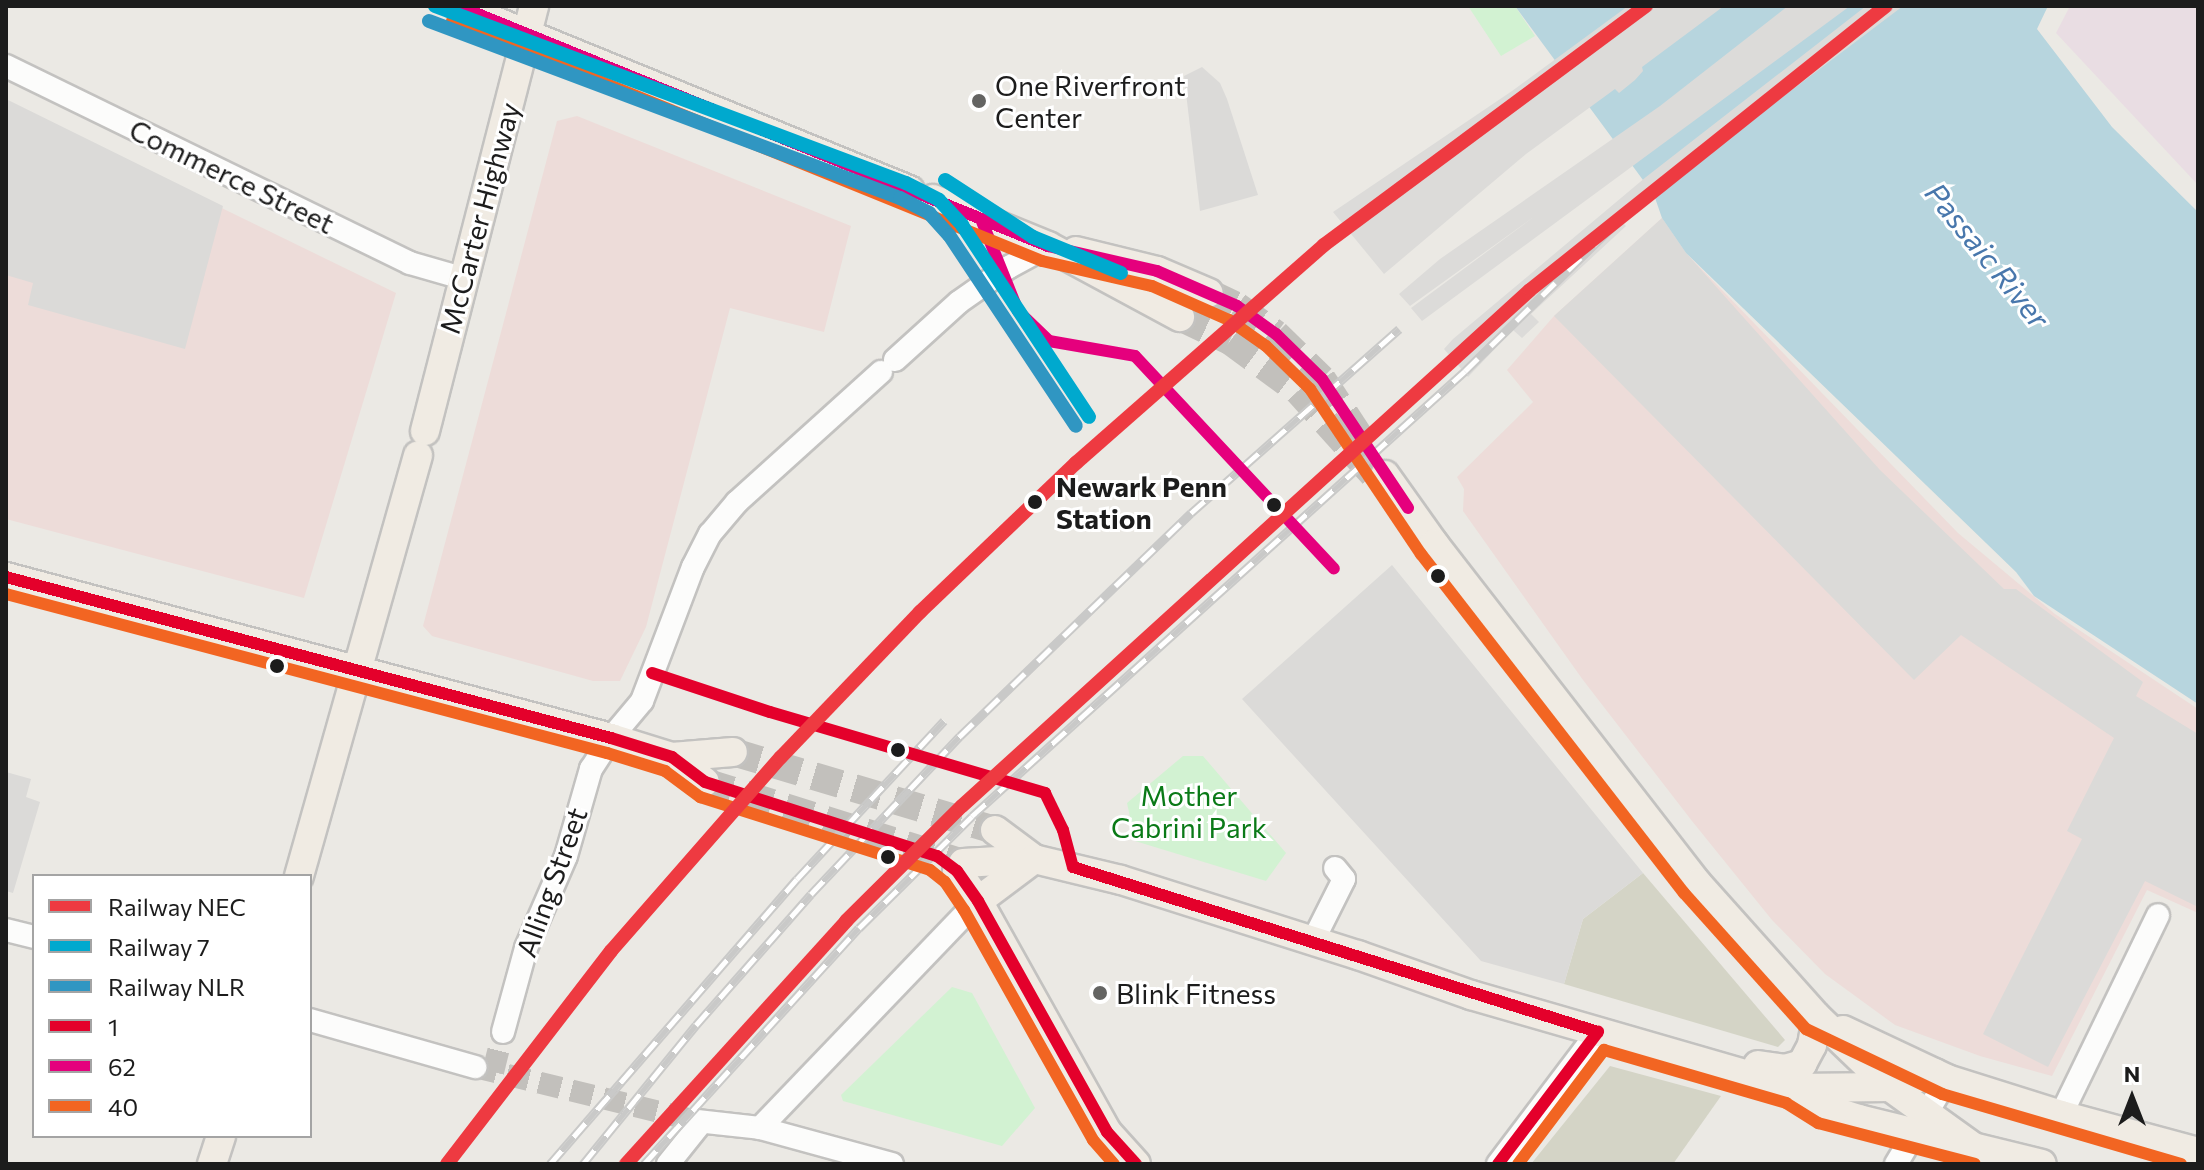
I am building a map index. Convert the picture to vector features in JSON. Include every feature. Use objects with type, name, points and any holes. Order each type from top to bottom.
[{"type":"main road","points":[[458,6],[1048,246],[1180,317]]},
{"type":"main road","name":"McCarter Highway","points":[[300,874],[422,443],[534,6]]},
{"type":"main road","points":[[1048,246],[1157,271],[1209,293]]},
{"type":"main road","points":[[1382,478],[1697,883],[1817,1017],[1890,1087],[1922,1123]]},
{"type":"main road","points":[[6,577],[611,738],[672,757],[705,782]]},
{"type":"main road","points":[[672,757],[733,752]]},
{"type":"main road","points":[[995,830],[1034,859]]},
{"type":"main road","points":[[1136,1164],[1107,1132],[960,867],[1034,859],[1121,880],[1471,995],[1793,1088],[1890,1087],[1941,1076]]},
{"type":"main road","points":[[978,901],[1034,859]]},
{"type":"main road","points":[[1732,1070],[1765,1064],[1785,1069],[1802,1064],[1812,1045],[1817,1017]]},
{"type":"main road","points":[[1817,1017],[1941,1076],[2061,1115],[2196,1151]]},
{"type":"main road","points":[[1793,1088],[1823,1108],[1922,1123],[1975,1148],[2042,1164]]},
{"type":"main road","points":[[212,1164],[220,1138]]},
{"type":"street","name":"Commerce Street","points":[[6,66],[410,263],[462,278]]},
{"type":"street","name":"Alling Street","points":[[503,1032],[526,948],[566,856],[587,781],[611,738],[642,701],[693,567],[710,534],[737,502],[959,302],[1009,267],[1048,246]]},
{"type":"street","points":[[1313,941],[1344,879],[1335,868]]},
{"type":"street","points":[[760,1128],[978,901]]},
{"type":"street","points":[[2061,1115],[2158,915]]},
{"type":"street","points":[[6,930],[32,936]]},
{"type":"street","points":[[312,1021],[475,1067]]},
{"type":"street","points":[[1498,1164],[1598,1032]]},
{"type":"street","points":[[1896,1164],[1922,1123],[1941,1076]]},
{"type":"street","points":[[668,1164],[699,1122],[760,1128],[892,1164]]},
{"type":"shaded area","points":[[2070,6],[2198,6],[2198,185],[2056,33]]},
{"type":"shaded area","points":[[1202,67],[1220,83],[1227,99],[1258,195],[1200,211],[1184,76]]},
{"type":"shaded area","points":[[6,99],[223,206],[185,349],[28,305],[33,283],[6,275]]},
{"type":"shaded area","points":[[6,103],[396,293],[304,598],[6,519]]},
{"type":"shaded area","points":[[577,116],[851,226],[824,332],[730,308],[646,627],[620,681],[593,681],[432,636],[423,626],[557,121]]},
{"type":"shaded area","points":[[1662,218],[1686,253],[1958,533],[2055,614],[2198,709],[2198,913],[2147,890],[2052,1076],[1980,1056],[1895,1025],[1825,974],[1772,920],[1692,821],[1583,680],[1463,511],[1464,489],[1457,477],[1533,402],[1507,370],[1554,316]]},
{"type":"shaded area","points":[[1662,218],[1686,253],[1880,470],[2004,589],[2016,589],[2143,682],[2136,696],[2198,734],[2198,907],[2145,881],[2048,1067],[1983,1034],[2082,839],[2067,831],[2114,738],[1961,635],[1914,680],[1554,316]]},
{"type":"shaded area","points":[[1392,565],[1643,873],[1583,919],[1564,984],[1481,961],[1242,699]]},
{"type":"shaded area","points":[[6,772],[31,779],[26,797],[40,802],[13,893],[6,891]]},
{"type":"shaded area","points":[[1643,873],[1785,1040],[1778,1047],[1564,984],[1583,919]]},
{"type":"shaded area","points":[[1610,1066],[1721,1096],[1673,1164],[1531,1164]]},
{"type":"green space","points":[[1468,6],[1515,6],[1535,36],[1501,56]]},
{"type":"green space","name":"Mother Cabrini Park","points":[[1183,756],[1203,756],[1286,853],[1266,881],[1135,841],[1127,803]]},
{"type":"green space","points":[[952,987],[972,993],[1035,1108],[1002,1146],[843,1101],[841,1095]]},
{"type":"water","name":"Passaic River","points":[[1515,6],[2048,6],[2037,29],[2112,127],[2198,212],[2198,704],[2034,596],[2016,572],[1686,253],[1662,218],[1654,195]]},
{"type":"pier","points":[[1628,6],[1724,6],[1642,67],[1643,71],[1619,93],[1615,89],[1526,154],[1384,274],[1333,212],[1512,91]]},
{"type":"pier","points":[[1788,6],[1850,6],[1422,321],[1411,308],[1535,216],[1410,306],[1399,294],[1440,259],[1660,106]]},
{"type":"pier","points":[[1866,6],[1903,6],[1711,151],[1623,223],[1626,226],[1531,314],[1539,322],[1522,338],[1513,330],[1468,377],[1444,349],[1453,339],[1646,177]]},
{"type":"tunnel","points":[[1209,293],[1237,306],[1276,334],[1322,379],[1367,448]]},
{"type":"tunnel","points":[[1180,317],[1230,341],[1298,391],[1379,481]]},
{"type":"tunnel","points":[[733,752],[995,830]]},
{"type":"tunnel","points":[[705,782],[963,863]]},
{"type":"tunnel","points":[[493,1072],[503,1032]]},
{"type":"tunnel","points":[[475,1067],[697,1121]]},
{"type":"railway","points":[[644,1164],[859,928],[972,816],[1465,371],[1618,221],[1702,149]]},
{"type":"railway","points":[[583,1164],[696,1025],[811,894],[960,736],[1191,513],[1399,329]]},
{"type":"railway","points":[[550,1164],[797,879],[944,721]]},
{"type":"rail line","name":"7","points":[[435,6],[906,183],[939,200],[962,225],[1089,417]]},
{"type":"rail line","name":"NEC","points":[[447,1164],[611,951],[781,757],[920,612],[1076,463],[1324,245],[1646,6]]},
{"type":"rail line","name":"NEC","points":[[626,1164],[846,921],[962,806],[1530,290],[1886,6]]},
{"type":"rail line","name":"NLR","points":[[429,21],[900,198],[929,213],[949,235],[1076,426]]},
{"type":"rail line","name":"7","points":[[945,180],[1033,237],[1121,273]]},
{"type":"transit line","name":"62","points":[[458,6],[1048,246],[1157,271],[1237,306],[1276,334],[1322,379],[1408,508]]},
{"type":"transit line","name":"40","points":[[452,21],[1042,261],[1152,286],[1229,320],[1266,346],[1310,389],[1421,554],[1684,893],[1806,1029],[1942,1094],[2181,1164]]},
{"type":"transit line","name":"62","points":[[981,219],[1018,311],[1049,341],[1135,356],[1334,569]]},
{"type":"transit line","name":"1","points":[[6,577],[611,738],[672,757],[705,782],[937,856],[957,871],[978,901],[1107,1132],[1136,1164]]},
{"type":"transit line","name":"40","points":[[6,594],[607,753],[665,771],[700,797],[930,870],[945,882],[964,910],[1093,1140],[1114,1164]]},
{"type":"transit line","name":"1","points":[[652,673],[770,712],[1045,793],[1063,830],[1073,867]]},
{"type":"transit line","name":"1","points":[[1073,867],[1598,1032]]},
{"type":"transit line","name":"1","points":[[1498,1164],[1598,1032]]},
{"type":"transit line","name":"40","points":[[1518,1164],[1604,1050],[1786,1103],[1818,1123],[1975,1164]]},
{"type":"place","name":"One Riverfront Center","points":[[979,101]]},
{"type":"place","name":"Newark Penn Station","points":[[1035,502]]},
{"type":"place","name":"Blink Fitness","points":[[1100,993]]}]
